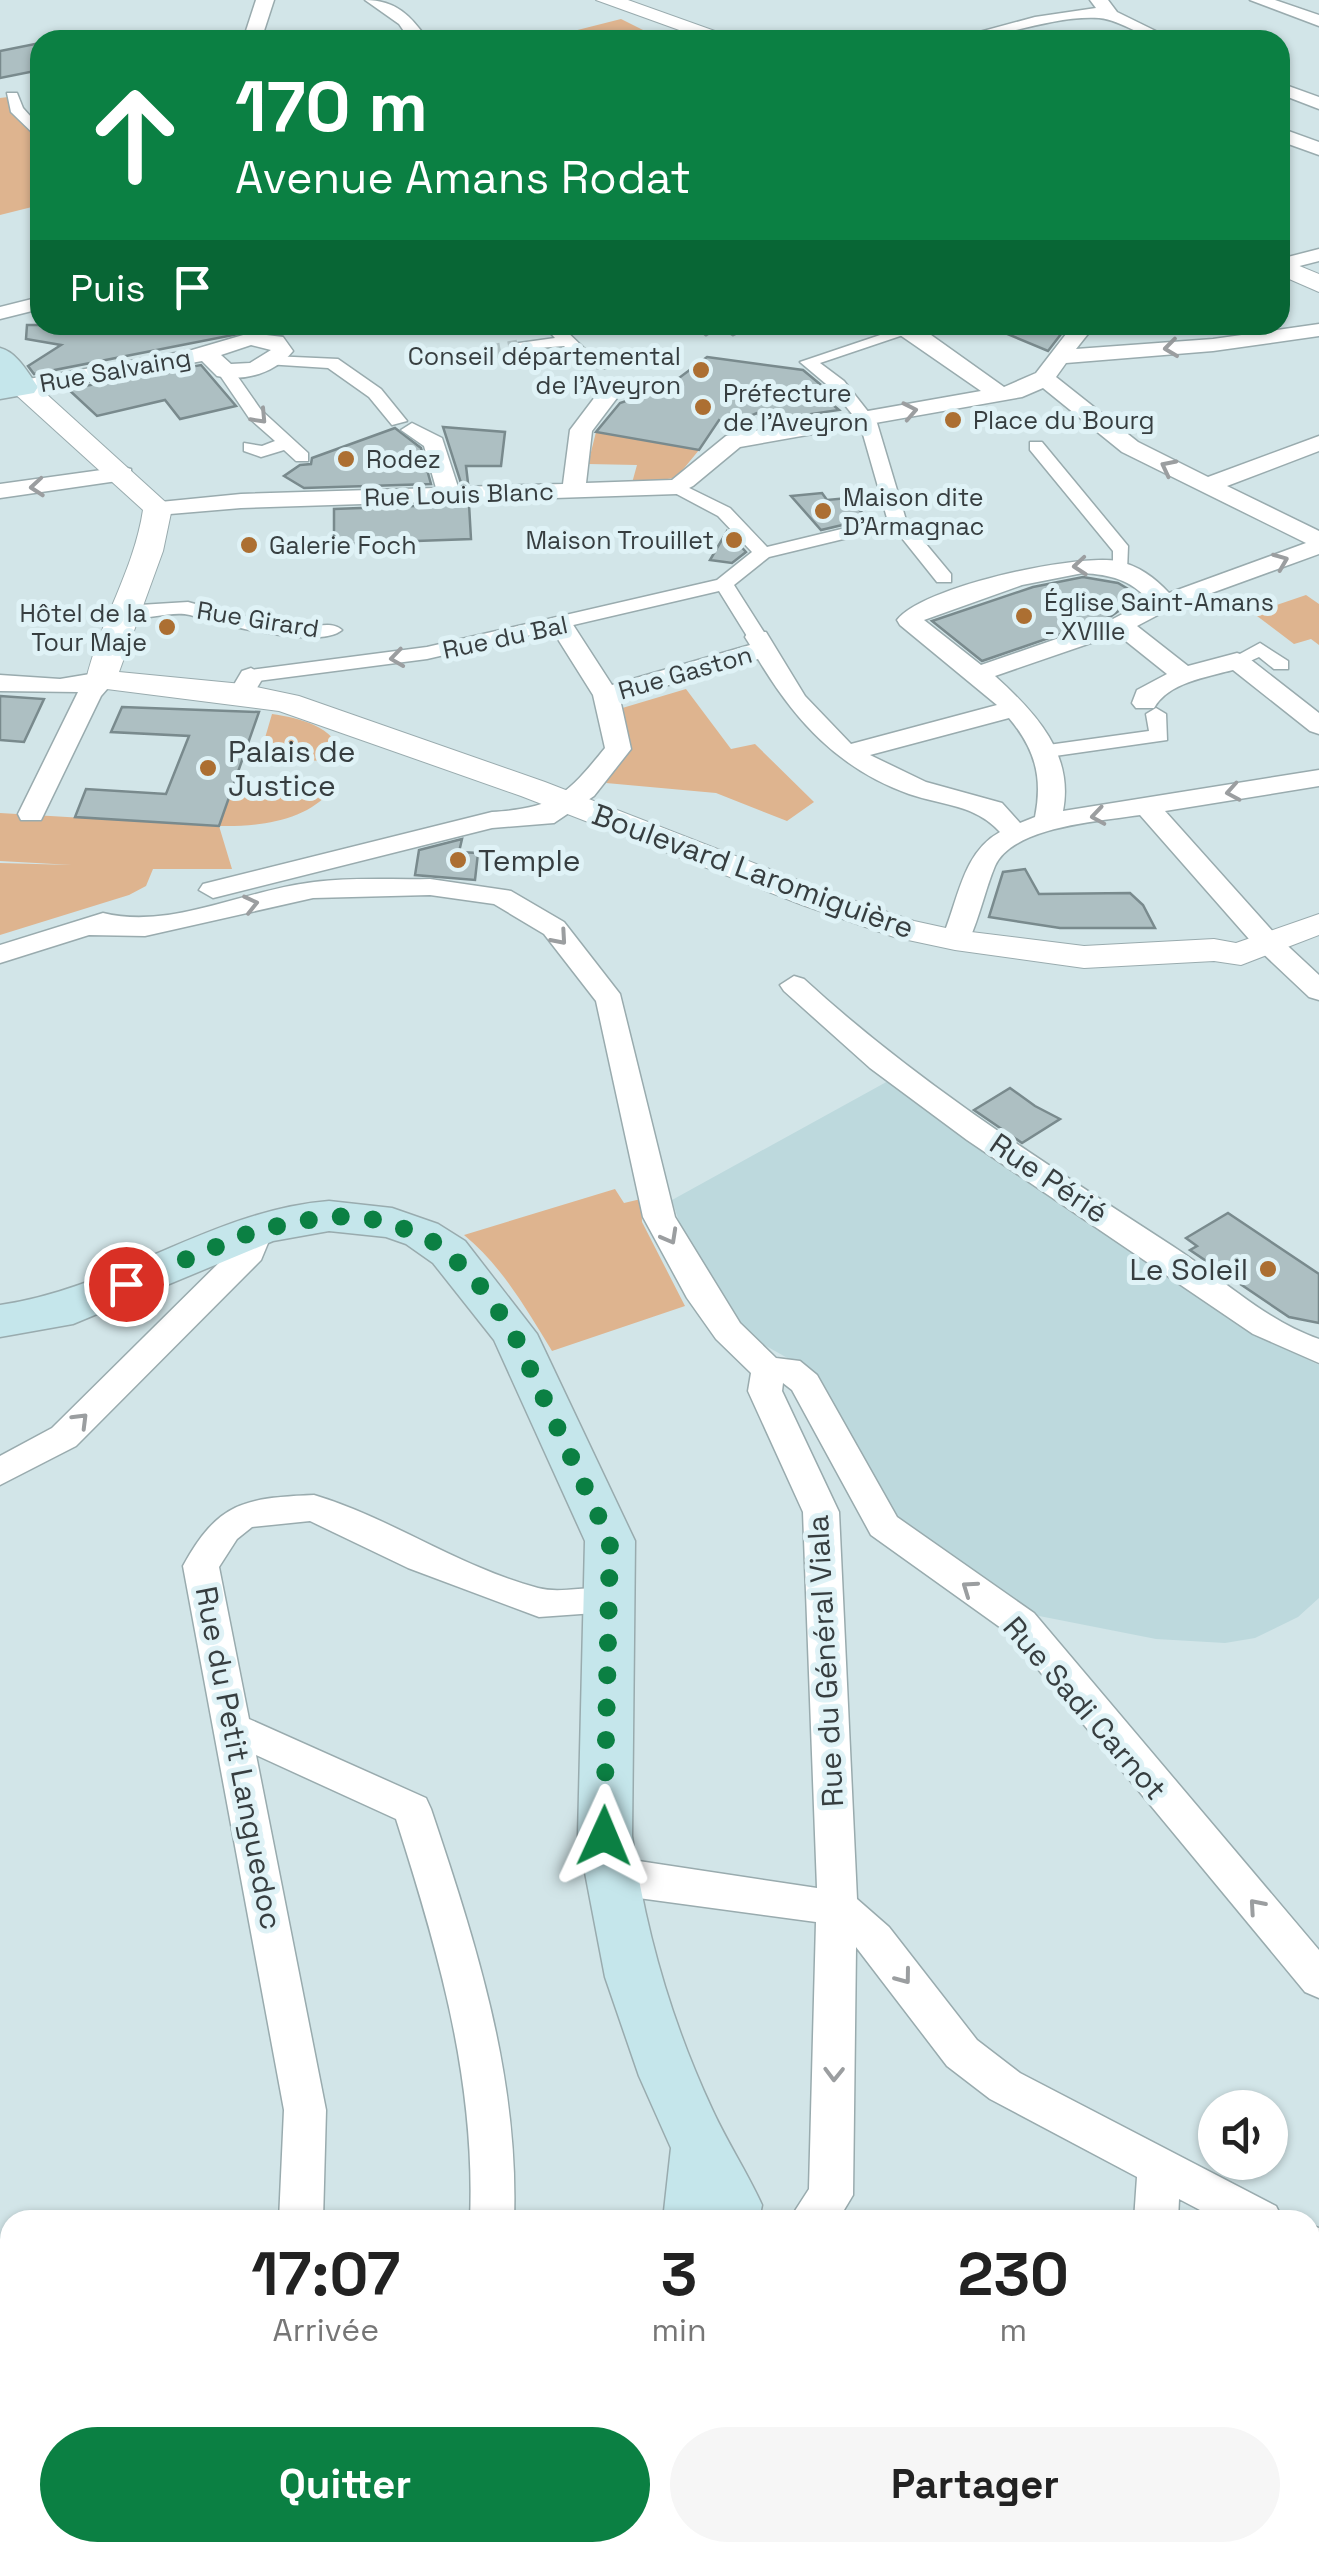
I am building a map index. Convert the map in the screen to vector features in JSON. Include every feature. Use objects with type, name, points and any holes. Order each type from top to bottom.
[{"type":"main road","points":[[0,357],[11,388]]},
{"type":"main road","points":[[0,1321],[57,1312],[257,1230],[330,1216],[392,1223],[422,1234],[448,1252],[514,1334],[610,1541],[604,1836],[608,1880],[626,1952],[699,2151],[732,2205],[731,2210]]},
{"type":"main road","points":[[693,2210],[699,2151]]},
{"type":"street","points":[[255,30],[265,0]]},
{"type":"street","points":[[374,0],[405,20],[412,30]]},
{"type":"street","points":[[607,0],[698,30]]},
{"type":"street","points":[[1259,0],[1319,21]]},
{"type":"street","points":[[1000,30],[1103,6],[1147,30]]},
{"type":"street","points":[[1290,92],[1319,103]]},
{"type":"street","points":[[12,96],[16,109],[30,125]]},
{"type":"street","points":[[1290,138],[1319,149]]},
{"type":"street","points":[[1290,262],[1319,255]]},
{"type":"street","points":[[1290,270],[1319,284]]},
{"type":"street","points":[[0,313],[30,306]]},
{"type":"street","points":[[1302,333],[1319,351]]},
{"type":"street","points":[[560,335],[582,355],[604,365]]},
{"type":"street","points":[[884,335],[813,357],[808,362],[838,385],[866,421],[900,524],[961,599]]},
{"type":"street","points":[[916,335],[1000,394]]},
{"type":"street","points":[[677,487],[698,475],[715,448],[1022,390],[1053,366],[1076,335]]},
{"type":"street","points":[[1053,366],[1287,335]]},
{"type":"street","name":"Rue Salvaing","points":[[11,388],[208,354],[258,338],[281,346],[272,361]]},
{"type":"street","points":[[518,348],[566,341]]},
{"type":"street","points":[[208,354],[225,370],[255,414],[302,457]]},
{"type":"street","points":[[225,370],[256,369],[272,361],[332,363],[375,393],[405,425],[434,443],[448,494]]},
{"type":"street","points":[[1053,366],[1104,430],[1319,543]]},
{"type":"street","points":[[11,388],[123,474],[158,508],[156,530],[123,612],[102,680],[90,693],[31,814]]},
{"type":"street","points":[[574,490],[582,430],[608,394]]},
{"type":"street","points":[[250,448],[261,452],[286,443]]},
{"type":"street","points":[[1206,486],[1319,443]]},
{"type":"street","points":[[1036,446],[1122,550],[1120,567]]},
{"type":"street","points":[[0,490],[123,474]]},
{"type":"street","points":[[677,487],[724,512],[763,553],[900,524]]},
{"type":"street","name":"Rue Louis Blanc","points":[[158,508],[250,493],[448,494],[677,487]]},
{"type":"street","points":[[976,675],[1120,625],[1170,600],[1319,543]]},
{"type":"street","name":"Rue du Bal","points":[[247,684],[427,654],[724,584],[763,553]]},
{"type":"street","points":[[1048,822],[1055,804],[1048,751],[1013,709],[909,620],[919,612],[1072,564],[1120,567],[1153,584],[1170,600]]},
{"type":"street","points":[[724,584],[795,700],[846,754],[917,788],[993,809],[1014,832]]},
{"type":"street","name":"Rue Girard","points":[[123,612],[188,608],[212,618],[309,632],[333,630]]},
{"type":"street","points":[[0,954],[218,889],[560,806],[586,790],[618,749],[606,695],[561,625]]},
{"type":"street","points":[[1120,625],[1184,676]]},
{"type":"street","name":"Rue Gaston","points":[[606,695],[760,643]]},
{"type":"street","points":[[1048,751],[1160,736],[1146,695],[1184,676],[1243,666],[1319,726]]},
{"type":"street","points":[[0,683],[60,687],[102,680]]},
{"type":"street","name":"Boulevard Laromiguière","points":[[102,680],[247,684],[560,806],[814,898],[906,930],[954,940],[1084,956],[1214,950],[1241,954],[1266,941],[1319,924]]},
{"type":"street","points":[[846,754],[1013,709]]},
{"type":"street","points":[[954,940],[984,854],[1014,832],[1048,822],[1319,778]]},
{"type":"street","points":[[1147,807],[1266,941],[1319,991]]},
{"type":"street","points":[[86,926],[145,928],[313,890],[430,887],[501,897],[554,928],[610,1000],[660,1217],[699,1290],[728,1331],[768,1370]]},
{"type":"street","name":"Rue Périé","points":[[794,984],[840,1031],[1012,1154],[1254,1317],[1319,1351]]},
{"type":"street","points":[[0,1472],[64,1436],[250,1252],[257,1230]]},
{"type":"street","name":"Rue Sadi Carnot","points":[[768,1370],[788,1369],[805,1382],[854,1479],[884,1526],[1021,1624],[1319,1980]]},
{"type":"street","name":"Rue du Général Viala","points":[[768,1370],[765,1391],[821,1512],[838,1906],[831,2195],[819,2210]]},
{"type":"street","name":"Rue du Petit Languedoc","points":[[300,2210],[305,2110],[201,1566],[224,1530],[261,1510],[314,1508],[420,1558],[539,1603],[610,1601]]},
{"type":"street","points":[[235,1729],[412,1810],[446,1914],[487,2087],[492,2210]]},
{"type":"street","points":[[608,1880],[632,1877],[788,1904],[838,1906],[875,1939],[962,2053],[1005,2086],[1241,2210]]},
{"type":"street","points":[[1157,2210],[1159,2168]]},
{"type":"shaded area","points":[[621,19],[643,30],[578,30]]},
{"type":"shaded area","points":[[8,97],[16,115],[30,130],[30,208],[0,215],[0,98]]},
{"type":"shaded area","points":[[596,432],[699,450],[676,478],[632,483],[637,465],[588,464]]},
{"type":"shaded area","points":[[1306,595],[1319,604],[1319,645],[1311,639],[1294,644],[1253,613]]},
{"type":"shaded area","points":[[686,689],[731,749],[755,744],[814,802],[787,821],[716,793],[606,783],[625,752],[619,709]]},
{"type":"shaded area","points":[[272,714],[304,721],[324,731],[342,756],[324,756],[322,761],[260,755]]},
{"type":"shaded area","points":[[235,782],[331,790],[309,809],[281,820],[219,826],[232,869],[153,869],[146,886],[129,895],[0,935],[0,863],[72,865],[0,861],[0,813],[218,826]]},
{"type":"shaded area","points":[[890,1080],[1265,1339],[1319,1365],[1319,1598],[1298,1617],[1255,1638],[1225,1643],[1156,1639],[1029,1614],[900,1521],[800,1365],[748,1336],[683,1234],[672,1200]]},
{"type":"shaded area","points":[[615,1189],[624,1203],[641,1199],[642,1222],[685,1306],[552,1351],[502,1275],[464,1235]]},
{"type":"building","points":[[30,45],[30,72],[0,78],[0,51]]},
{"type":"building","points":[[27,325],[30,335],[233,335],[34,374],[28,366],[61,345],[26,339]]},
{"type":"building","points":[[1010,335],[1060,335],[1048,351]]},
{"type":"building","name":"Préfecture de l'Aveyron","points":[[707,357],[803,370],[826,389],[818,392],[839,410],[764,421],[757,413],[729,425],[719,420],[699,450],[596,432],[620,403],[667,387]]},
{"type":"building","points":[[201,365],[236,406],[180,419],[165,400],[97,416],[68,389]]},
{"type":"building","points":[[443,427],[505,432],[501,466],[466,466],[468,483],[461,483]]},
{"type":"building","name":"Rodez","points":[[395,428],[421,448],[431,484],[304,488],[284,476],[300,465],[311,464],[312,458]]},
{"type":"building","name":"Maison dite D'Armagnac","points":[[822,493],[827,500],[848,498],[868,519],[821,530],[791,496]]},
{"type":"building","points":[[469,504],[471,539],[334,544],[334,509]]},
{"type":"building","points":[[727,531],[746,552],[732,563],[710,560]]},
{"type":"building","name":"Église Saint-Amans - XVIIIe","points":[[1083,577],[1118,583],[1140,596],[1110,617],[982,661],[932,621],[1033,587]]},
{"type":"building","points":[[0,696],[44,699],[24,742],[0,740]]},
{"type":"building","name":"Palais de Justice","points":[[122,707],[259,712],[219,826],[75,817],[86,789],[166,794],[189,736],[111,732]]},
{"type":"building","name":"Temple","points":[[462,839],[459,852],[478,853],[475,880],[415,875],[419,850]]},
{"type":"building","points":[[1025,869],[1039,894],[1130,893],[1143,905],[1155,928],[1060,928],[989,917],[1003,872]]},
{"type":"building","points":[[1010,1088],[1060,1119],[1022,1143],[974,1110]]},
{"type":"building","name":"Le Soleil","points":[[1228,1213],[1319,1274],[1319,1323],[1289,1317],[1190,1250],[1197,1246],[1186,1238]]},
{"type":"tunnel","points":[[486,353],[518,347]]},
{"type":"place","name":"Conseil départemental de l'Aveyron","points":[[701,370]]},
{"type":"place","name":"Préfecture de l'Aveyron","points":[[703,407]]},
{"type":"place","name":"Place du Bourg","points":[[953,420]]},
{"type":"place","name":"Rodez","points":[[346,459]]},
{"type":"place","name":"Maison dite D'Armagnac","points":[[823,511]]},
{"type":"place","name":"Maison Trouillet","points":[[734,540]]},
{"type":"place","name":"Galerie Foch","points":[[249,545]]},
{"type":"place","name":"Église Saint-Amans - XVIIIe","points":[[1024,616]]},
{"type":"place","name":"Hôtel de la Tour Maje","points":[[167,627]]},
{"type":"place","name":"Palais de Justice","points":[[208,768]]},
{"type":"place","name":"Temple","points":[[458,860]]},
{"type":"place","name":"Le Soleil","points":[[1268,1269]]},
{"type":"route","points":[[126,1284],[257,1230],[301,1218],[330,1216],[368,1218],[422,1234],[448,1252],[484,1290],[514,1334],[610,1541],[604,1836]]}]
